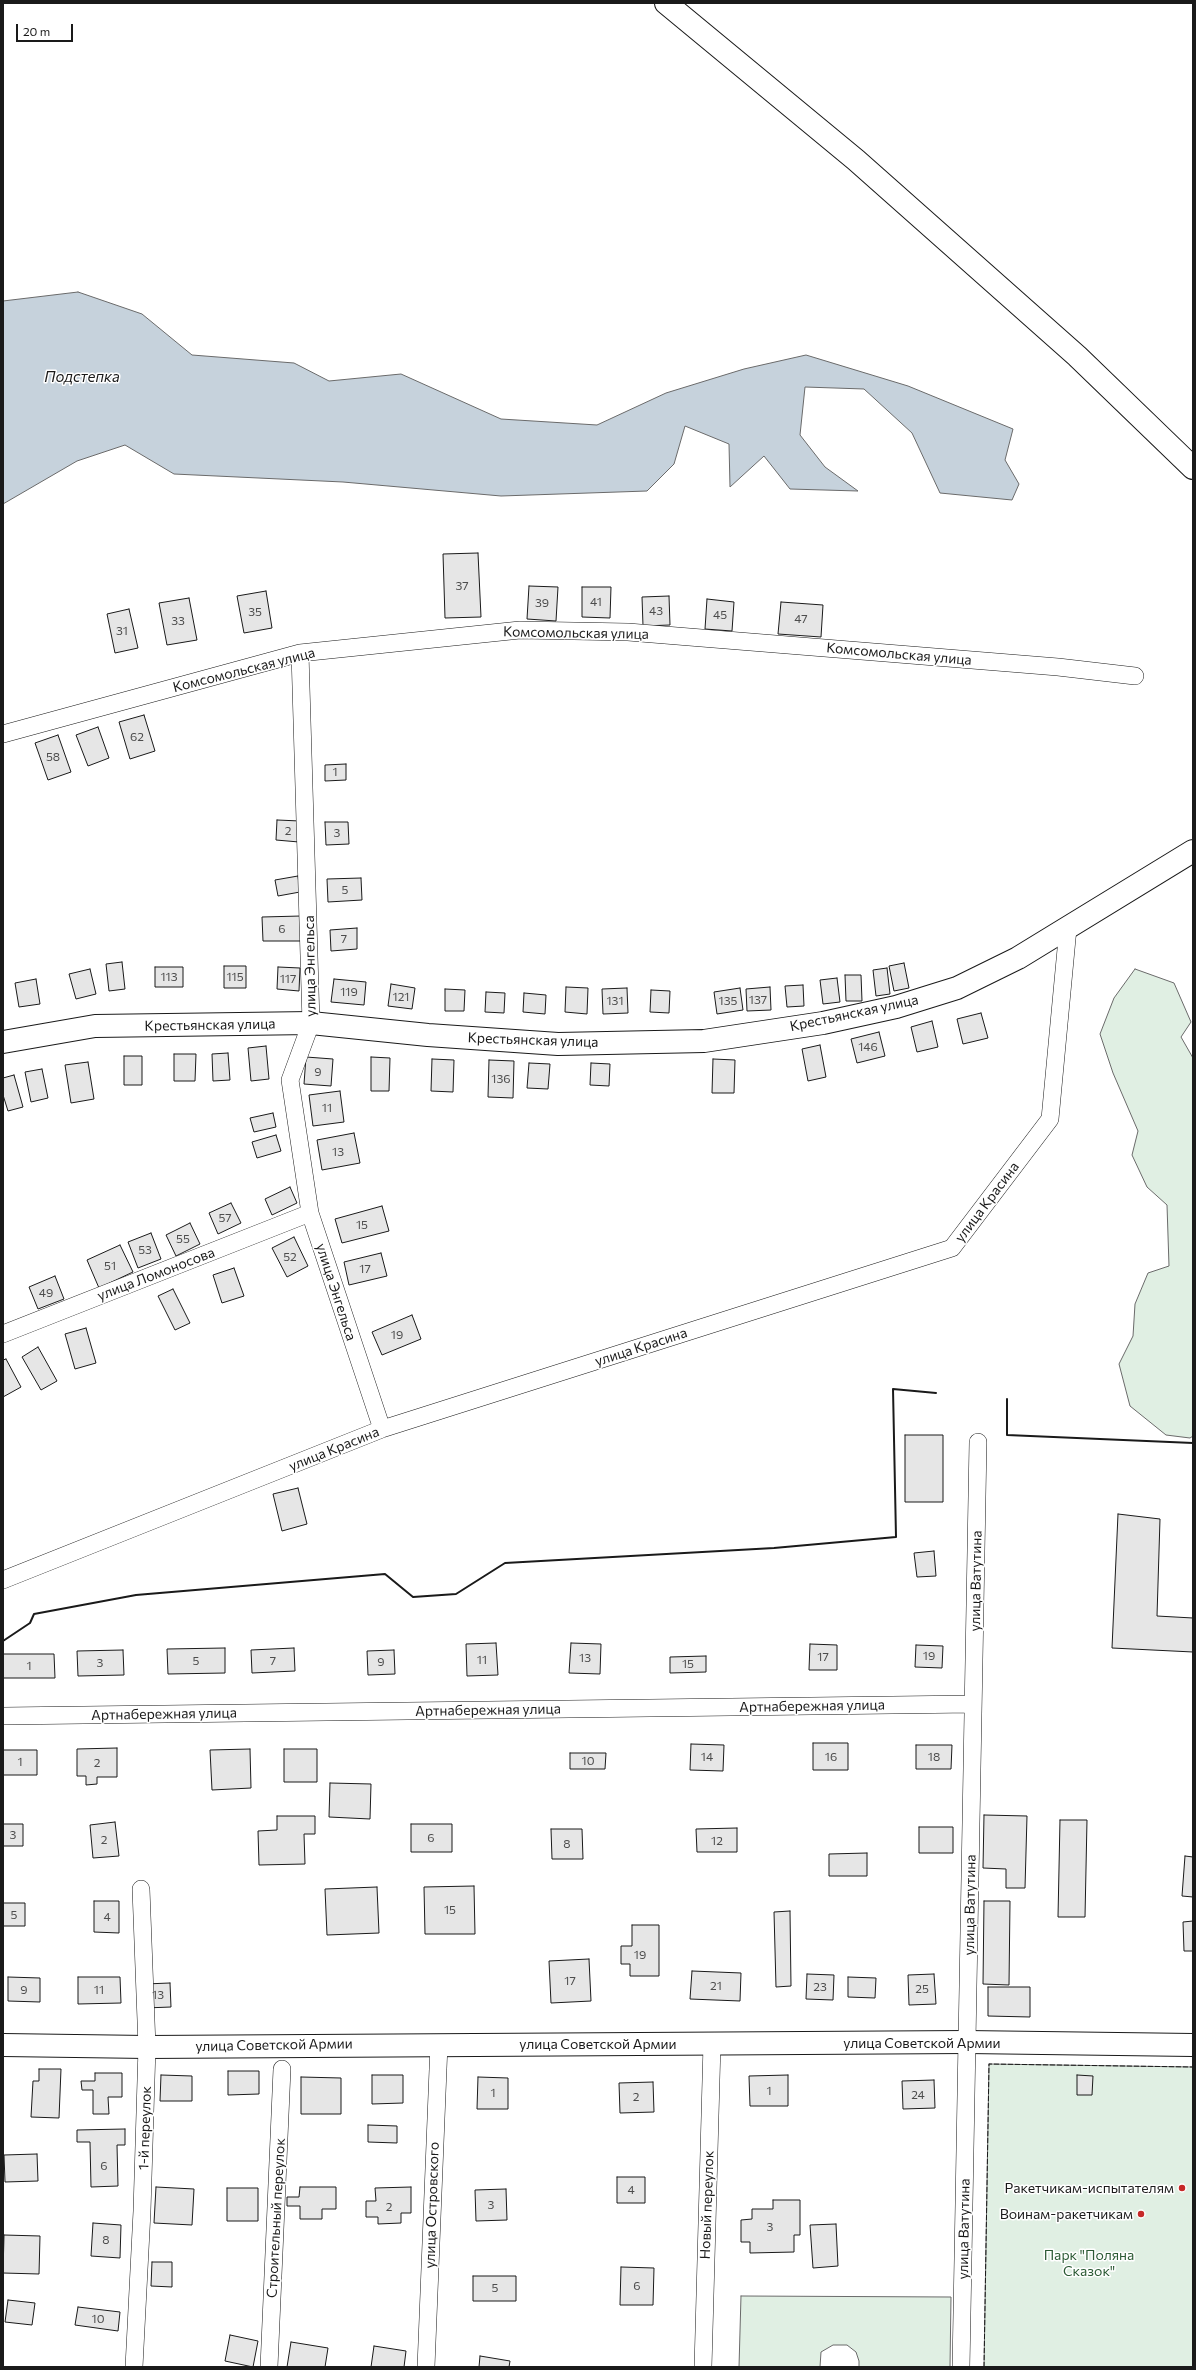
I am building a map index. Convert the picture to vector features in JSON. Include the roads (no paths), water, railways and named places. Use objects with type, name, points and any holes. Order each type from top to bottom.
[{"type":"street","points":[[666,3],[856,160],[1077,356],[1193,468]]},
{"type":"street","name":"Комсомольская улица","points":[[3,734],[300,653],[520,630],[628,632],[1058,667],[1135,676]]},
{"type":"street","name":"улица Энгельса","points":[[300,653],[311,1023],[290,1080],[310,1214],[382,1430]]},
{"type":"street","name":"Крестьянская улица","points":[[3,1042],[95,1026],[311,1023],[558,1044],[704,1041],[823,1023],[896,1007],[949,991],[1018,958],[1193,851]]},
{"type":"street","name":"улица Красина","points":[[3,1580],[382,1430],[952,1248],[1050,1119],[1068,928]]},
{"type":"street","name":"улица Ломоносова","points":[[3,1334],[310,1214]]},
{"type":"street","name":"улица Ватутина","points":[[961,2367],[978,1442]]},
{"type":"street","name":"Артнабережная улица","points":[[3,1716],[973,1704]]},
{"type":"street","name":"1-й переулок","points":[[134,2367],[142,2203],[147,2047],[141,1889]]},
{"type":"street","name":"улица Советской Армии","points":[[3,2044],[147,2047],[438,2044],[967,2042],[1193,2045]]},
{"type":"street","name":"улица Островского","points":[[426,2367],[438,2044]]},
{"type":"street","name":"Новый переулок","points":[[703,2367],[712,2044]]},
{"type":"street","name":"Строительный переулок","points":[[269,2367],[282,2069]]},
{"type":"water","name":"Подстепка","points":[[78,292],[142,314],[192,355],[294,363],[329,381],[401,374],[501,419],[597,425],[666,393],[744,369],[806,355],[908,386],[1013,429],[1005,460],[1019,484],[1012,500],[940,493],[912,433],[864,389],[805,387],[800,435],[825,467],[858,491],[790,489],[764,456],[730,487],[729,444],[685,426],[674,464],[647,491],[501,496],[343,482],[174,474],[125,445],[77,461],[3,504],[3,301]]},
{"type":"place","name":"Ракетчикам-испытателям","points":[[1182,2188]]},
{"type":"place","name":"Воинам-ракетчикам","points":[[1141,2214]]},
{"type":"park label","name":"Парк \"Поляна Сказок\"","points":[[1089,2264]]}]
